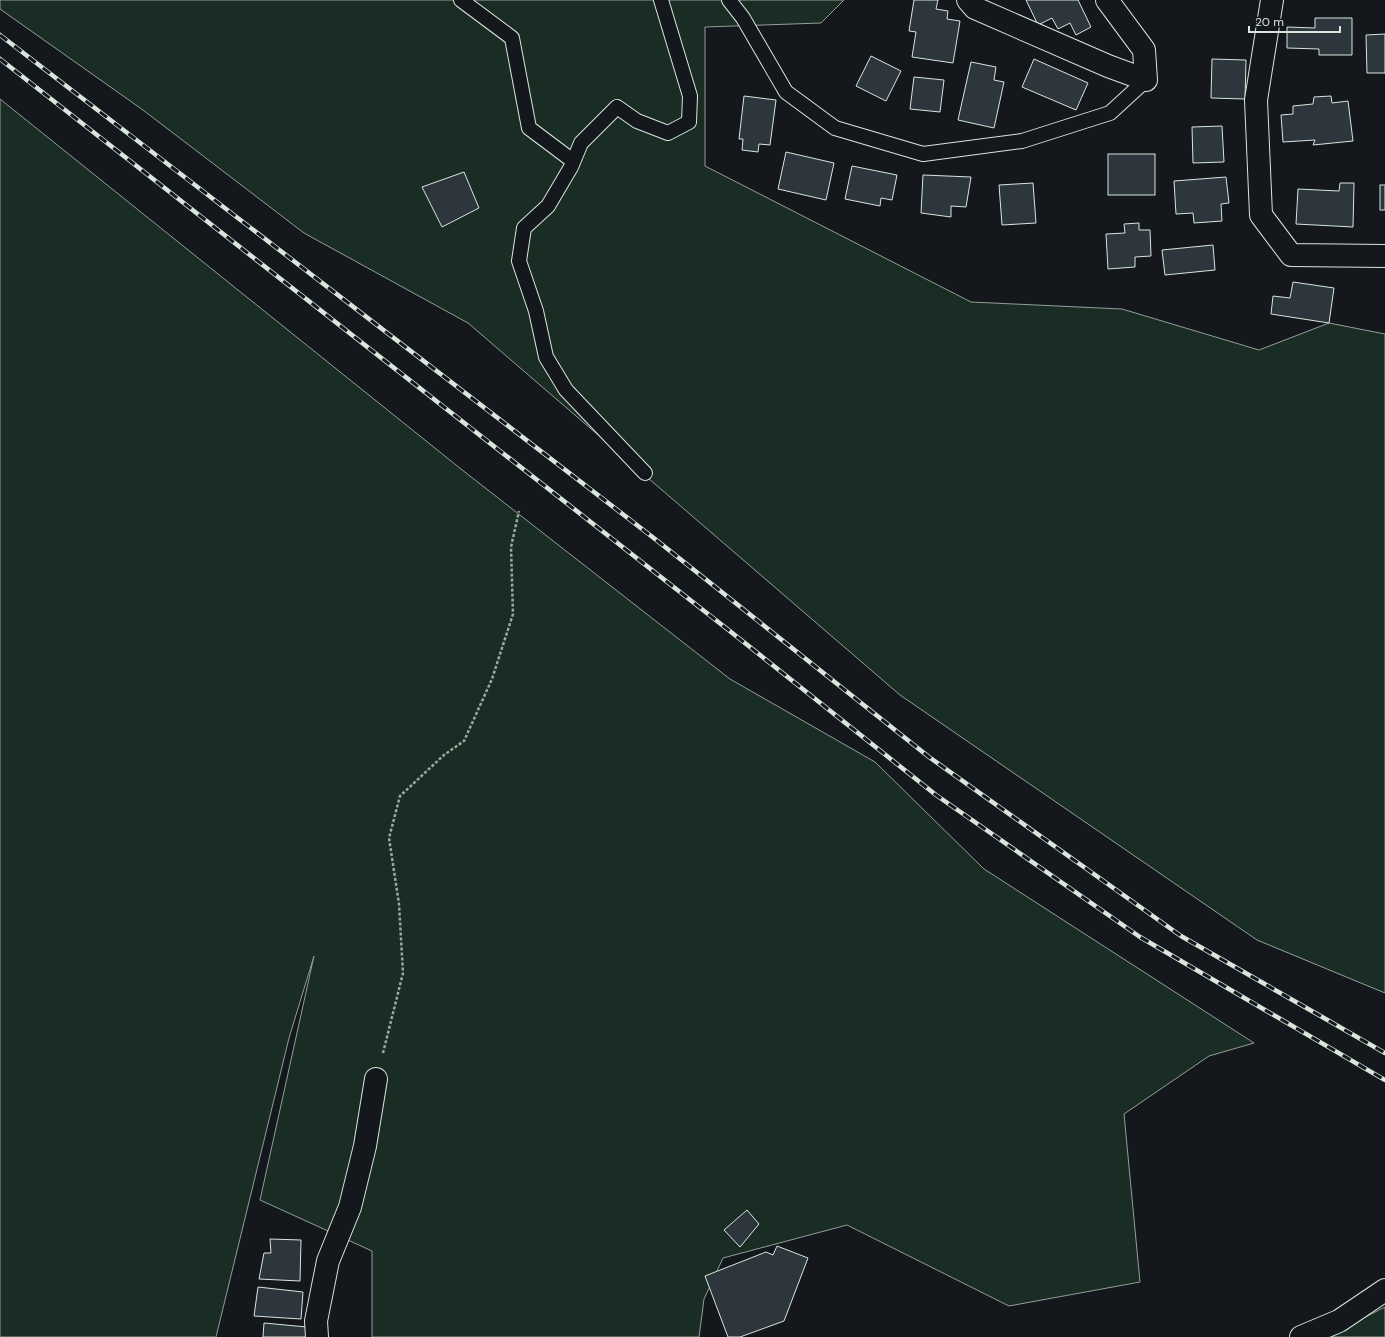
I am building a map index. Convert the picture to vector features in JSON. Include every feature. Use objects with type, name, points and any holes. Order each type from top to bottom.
[{"type":"street","points":[[968,0],[975,8],[1108,66],[1146,80],[1144,50],[1107,0]]},
{"type":"street","points":[[1272,0],[1256,100],[1261,215],[1291,255],[1385,256]]},
{"type":"street","points":[[317,1337],[316,1321],[328,1262],[350,1207],[366,1146],[376,1079]]},
{"type":"street","points":[[1301,1337],[1339,1321],[1385,1290]]},
{"type":"lane","points":[[461,0],[512,38],[528,128],[573,161]]},
{"type":"lane","points":[[645,473],[566,390],[546,357],[536,311],[519,261],[524,228],[548,206],[573,161],[581,143],[617,107],[637,121],[668,133],[689,122],[690,96],[661,0]]},
{"type":"lane","points":[[729,0],[743,18],[786,92],[835,128],[923,154],[1022,141],[1110,114],[1146,80]]},
{"type":"path","points":[[376,1079],[403,973],[399,904],[389,838],[400,796],[444,755],[464,741],[492,679],[513,614],[511,547],[519,511]]},
{"type":"green space","points":[[0,0],[844,0],[821,23],[705,27],[705,166],[971,302],[1122,309],[1259,350],[1329,323],[1385,334],[1385,993],[1257,940],[900,695],[468,323],[304,233],[143,110],[0,9]]},
{"type":"green space","points":[[0,99],[461,469],[730,679],[875,762],[984,869],[1254,1043],[1209,1056],[1124,1114],[1140,1282],[1009,1306],[847,1225],[723,1258],[704,1299],[699,1337],[372,1337],[372,1251],[260,1200],[314,956],[289,1038],[216,1337],[0,1337]]},
{"type":"green space","points":[[1385,1307],[1385,1337],[1326,1337]]},
{"type":"building","points":[[914,0],[938,0],[936,9],[948,11],[947,19],[960,21],[953,63],[912,57],[916,32],[909,31]]},
{"type":"building","points":[[1026,0],[1078,0],[1091,27],[1076,35],[1070,23],[1058,29],[1052,18],[1038,25]]},
{"type":"building","points":[[1315,18],[1352,18],[1352,55],[1319,55],[1319,49],[1287,48],[1287,27],[1315,28]]},
{"type":"building","points":[[1385,34],[1385,73],[1367,73],[1366,35]]},
{"type":"building","points":[[871,56],[901,71],[886,101],[856,86]]},
{"type":"building","points":[[1034,59],[1088,83],[1076,110],[1022,87]]},
{"type":"building","points":[[1212,59],[1246,60],[1245,99],[1211,98]]},
{"type":"building","points":[[971,62],[996,67],[994,80],[1004,82],[994,128],[958,120]]},
{"type":"building","points":[[914,77],[944,80],[940,112],[910,109]]},
{"type":"building","points":[[744,96],[776,100],[770,145],[759,144],[758,152],[742,150],[743,139],[739,139]]},
{"type":"building","points":[[1331,96],[1332,103],[1348,101],[1353,141],[1313,145],[1315,140],[1283,142],[1281,115],[1293,114],[1293,106],[1313,104],[1314,97]]},
{"type":"building","points":[[1222,126],[1224,162],[1193,163],[1192,127]]},
{"type":"building","points":[[786,152],[834,163],[826,200],[778,189]]},
{"type":"building","points":[[1108,154],[1155,154],[1155,195],[1108,195]]},
{"type":"building","points":[[852,166],[897,175],[892,200],[881,198],[880,206],[845,199]]},
{"type":"building","points":[[464,172],[479,208],[442,227],[422,187]]},
{"type":"building","points":[[923,175],[971,177],[966,207],[951,206],[951,217],[921,213]]},
{"type":"building","points":[[1226,177],[1229,203],[1221,204],[1222,221],[1194,223],[1193,213],[1176,214],[1174,181]]},
{"type":"building","points":[[1033,183],[1036,223],[1002,225],[999,185]]},
{"type":"building","points":[[1340,183],[1354,183],[1353,227],[1296,224],[1298,189],[1339,191]]},
{"type":"building","points":[[1380,185],[1385,185],[1385,210],[1380,210]]},
{"type":"building","points":[[1139,223],[1139,230],[1150,230],[1151,256],[1135,257],[1135,267],[1108,269],[1106,234],[1125,233],[1124,224]]},
{"type":"building","points":[[1213,245],[1215,270],[1165,275],[1162,250]]},
{"type":"building","points":[[1293,282],[1334,288],[1329,323],[1271,314],[1273,296],[1290,298]]},
{"type":"building","points":[[747,1210],[759,1224],[740,1247],[724,1230]]},
{"type":"building","points":[[270,1239],[301,1240],[300,1281],[259,1279],[264,1253],[271,1253]]},
{"type":"building","points":[[777,1246],[808,1258],[784,1321],[740,1337],[728,1337],[705,1276],[766,1252],[773,1255]]},
{"type":"building","points":[[258,1287],[303,1292],[301,1319],[254,1316]]},
{"type":"building","points":[[264,1323],[307,1327],[306,1337],[263,1337]]},
{"type":"railway","points":[[0,35],[655,539],[929,757],[1181,936],[1385,1053]]},
{"type":"railway","points":[[0,59],[731,632],[936,795],[1140,937],[1385,1080]]}]
